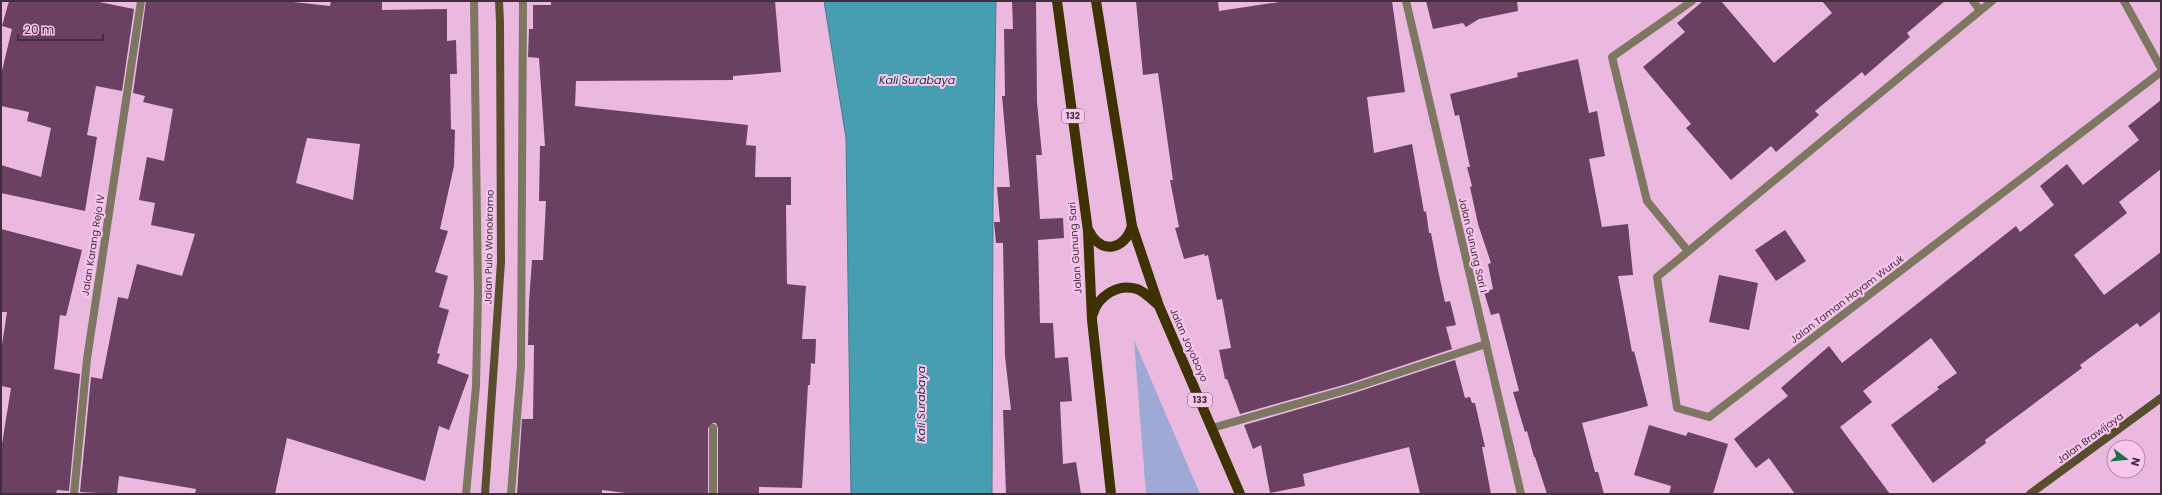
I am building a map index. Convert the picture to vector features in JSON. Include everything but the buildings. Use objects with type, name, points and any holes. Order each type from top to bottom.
[{"type":"main road","name":"Jalan Pulo Wonokromo","points":[[485,494],[500,262],[499,1]]},
{"type":"main road","name":"Jalan Gunung Sari","points":[[1057,1],[1088,231],[1092,320],[1111,494]]},
{"type":"main road","points":[[1088,231],[1092,239],[1100,244],[1108,247],[1117,246],[1130,234],[1132,226],[1096,1]]},
{"type":"main road","name":"Jalan Joyoboyo","points":[[1132,226],[1159,306],[1240,494]]},
{"type":"main road","points":[[1092,320],[1095,308],[1102,298],[1113,290],[1125,288],[1137,289],[1148,295],[1159,306]]},
{"type":"main road","name":"Jalan Brawijaya","points":[[2030,494],[2161,398]]},
{"type":"street","name":"Jalan Karang Rejo IV","points":[[74,494],[87,359],[141,1]]},
{"type":"street","name":"Jalan Pulo Wonokromo","points":[[466,494],[476,386],[478,293],[474,1]]},
{"type":"street","points":[[512,494],[521,366],[523,1]]},
{"type":"street","name":"Jalan Gunung Sari I","points":[[1406,1],[1521,494]]},
{"type":"street","points":[[1688,251],[1647,201],[1612,57],[1692,1]]},
{"type":"street","points":[[1973,1],[1980,10]]},
{"type":"street","name":"Jalan Taman Hayam Wuruk","points":[[1992,1],[1657,277],[1677,408],[1709,417],[2161,72]]},
{"type":"street","points":[[2124,1],[2161,68]]},
{"type":"street","points":[[1212,428],[1349,389],[1486,344]]},
{"type":"street","points":[[712,428],[713,494]]},
{"type":"shaded area","points":[[1134,340],[1200,494],[1146,494]]},
{"type":"water","name":"Kali Surabaya","points":[[824,1],[996,1],[993,196],[992,494],[851,494],[846,138]]}]
